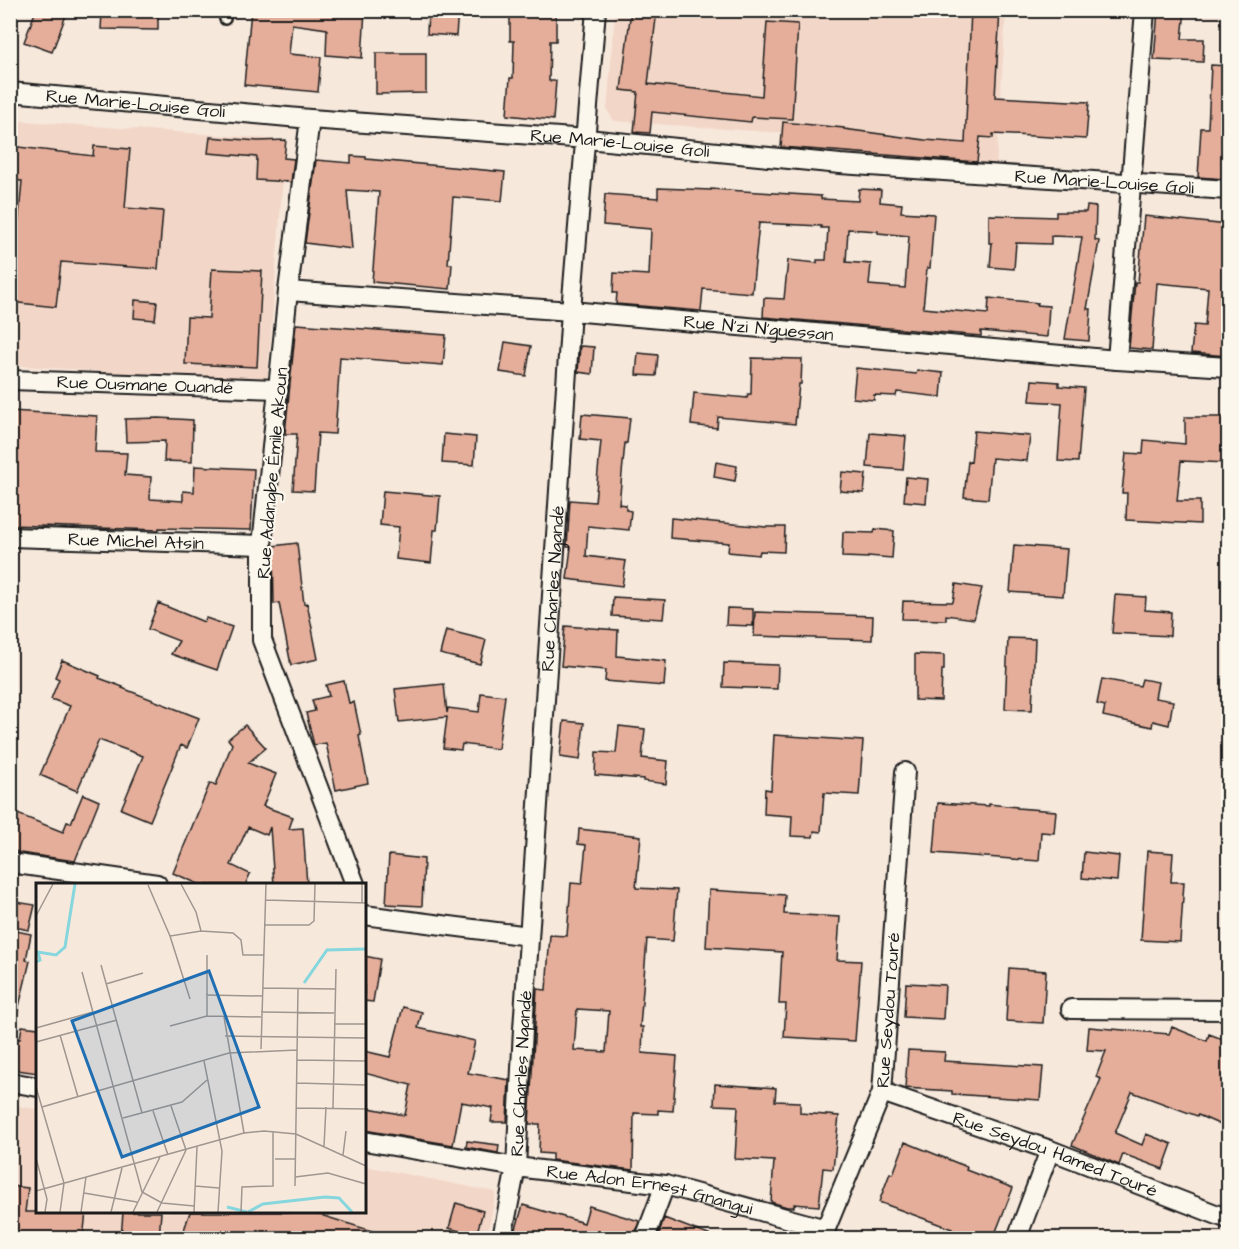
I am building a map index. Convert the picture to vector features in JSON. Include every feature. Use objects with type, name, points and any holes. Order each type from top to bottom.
[{"type":"street","name":"Rue Charles Ngandé","points":[[502,1239],[516,1167],[529,936],[571,311],[596,10]]},
{"type":"street","points":[[1117,360],[1145,10]]},
{"type":"street","name":"Rue Marie-Louise Goli","points":[[10,92],[310,119],[587,140],[840,164],[1228,190]]},
{"type":"street","name":"Rue Adangbe Émile Akoun","points":[[310,119],[288,291],[262,545],[262,640],[354,883]]},
{"type":"street","name":"Rue N'zi N'guessan","points":[[288,291],[571,311],[1117,360],[1228,367]]},
{"type":"street","name":"Rue Ousmane Ouandé","points":[[10,380],[278,389]]},
{"type":"street","name":"Rue Michel Atsin","points":[[10,537],[262,545]]},
{"type":"street","name":"Rue Seydou Touré","points":[[824,1234],[882,1092],[905,772]]},
{"type":"street","points":[[10,863],[144,883]]},
{"type":"street","points":[[366,913],[529,936]]},
{"type":"street","points":[[1071,1009],[1228,1010]]},
{"type":"street","points":[[10,1082],[36,1087]]},
{"type":"street","name":"Rue Seydou Hamed Touré","points":[[882,1092],[1050,1150],[1228,1219]]},
{"type":"street","name":"Rue Adon Ernest Gnangui","points":[[366,1141],[516,1167],[664,1185],[824,1234]]},
{"type":"street","points":[[1017,1239],[1050,1150]]},
{"type":"street","points":[[645,1239],[664,1185]]},
{"type":"shaded area","points":[[615,11],[1006,11],[996,170],[780,154],[782,133],[614,121],[607,110]]},
{"type":"shaded area","points":[[10,120],[286,140],[267,384],[11,365]]},
{"type":"shaded area","points":[[10,1105],[36,1109],[36,1213],[366,1213],[366,1166],[496,1192],[487,1238],[11,1238]]},
{"type":"building","points":[[36,10],[68,10],[52,52],[24,42]]},
{"type":"building","points":[[251,10],[365,10],[362,58],[326,55],[327,29],[292,24],[289,54],[321,57],[318,92],[244,85]]},
{"type":"building","points":[[428,10],[458,10],[456,36],[427,34]]},
{"type":"building","points":[[631,10],[657,10],[648,84],[762,96],[767,22],[798,24],[792,119],[752,117],[751,122],[652,112],[650,133],[634,132],[638,92],[621,90]]},
{"type":"building","points":[[971,10],[1000,10],[995,97],[1089,102],[1086,139],[993,134],[993,138],[980,137],[977,162],[781,147],[783,122],[965,143]]},
{"type":"building","points":[[1158,10],[1185,10],[1182,39],[1204,39],[1203,62],[1154,60]]},
{"type":"building","points":[[510,11],[556,11],[556,41],[550,41],[549,81],[556,81],[553,120],[507,115],[510,78],[513,78],[514,41],[510,41]]},
{"type":"building","points":[[102,13],[158,14],[158,30],[101,29]]},
{"type":"building","points":[[376,53],[426,53],[426,93],[376,94]]},
{"type":"building","points":[[1211,65],[1228,66],[1225,179],[1198,177],[1201,128],[1208,128]]},
{"type":"building","points":[[210,137],[258,141],[286,140],[284,158],[294,159],[291,182],[256,180],[257,157],[208,153]]},
{"type":"building","points":[[10,146],[93,156],[94,146],[130,149],[125,208],[163,211],[158,269],[61,262],[56,307],[10,302],[10,260],[15,261],[22,181],[10,180]]},
{"type":"building","points":[[351,156],[505,172],[502,201],[453,197],[448,264],[452,264],[450,289],[372,282],[379,192],[347,190],[352,249],[305,243],[316,160],[351,163]]},
{"type":"building","points":[[658,188],[821,196],[821,199],[858,201],[859,189],[881,190],[880,202],[902,204],[901,212],[934,214],[930,268],[927,268],[923,308],[988,314],[989,298],[1038,303],[1037,305],[1049,306],[1047,337],[981,331],[981,336],[763,317],[764,298],[784,299],[788,260],[817,263],[817,260],[826,260],[828,228],[821,228],[821,226],[759,223],[752,293],[703,289],[701,311],[616,304],[617,293],[613,293],[614,273],[649,275],[651,229],[603,225],[605,194],[658,198]],"holes":[[[848,229],[878,231],[878,233],[909,236],[905,288],[869,285],[871,264],[846,262]]]},
{"type":"building","points":[[1087,206],[1096,207],[1095,240],[1099,241],[1087,309],[1091,309],[1089,341],[1065,339],[1082,237],[1051,236],[1051,244],[1016,243],[1014,269],[990,267],[992,243],[989,243],[989,215],[1056,217],[1056,212],[1086,212]]},
{"type":"building","points":[[1144,216],[1228,225],[1228,356],[1191,353],[1194,325],[1205,326],[1208,288],[1157,283],[1152,350],[1129,348]]},
{"type":"building","points":[[212,269],[262,271],[257,367],[185,364],[187,317],[209,318]]},
{"type":"building","points":[[135,300],[157,302],[155,320],[134,318]]},
{"type":"building","points":[[296,324],[446,335],[443,365],[340,357],[335,434],[318,433],[314,491],[293,490],[297,434],[285,434]]},
{"type":"building","points":[[505,342],[531,346],[526,376],[500,372]]},
{"type":"building","points":[[580,346],[594,347],[592,374],[578,372]]},
{"type":"building","points":[[638,353],[658,355],[656,376],[636,375]]},
{"type":"building","points":[[752,358],[802,359],[795,424],[718,417],[717,428],[691,425],[694,393],[747,398],[748,394],[751,394]]},
{"type":"building","points":[[856,368],[916,374],[917,370],[943,373],[941,397],[897,392],[896,396],[874,395],[874,400],[853,398]]},
{"type":"building","points":[[1032,380],[1059,382],[1059,386],[1084,388],[1078,462],[1058,461],[1062,403],[1030,401]]},
{"type":"building","points":[[10,411],[97,416],[95,452],[127,453],[125,475],[151,477],[150,499],[183,501],[183,491],[194,492],[195,466],[254,469],[251,530],[159,528],[159,530],[10,525]]},
{"type":"building","points":[[582,414],[630,418],[619,504],[626,505],[626,510],[631,511],[629,530],[588,526],[586,556],[626,561],[622,586],[567,579],[571,547],[567,547],[570,500],[595,502],[601,441],[580,439]]},
{"type":"building","points":[[1185,417],[1228,417],[1228,463],[1181,461],[1177,501],[1200,501],[1200,524],[1126,520],[1127,493],[1122,493],[1126,453],[1143,454],[1144,440],[1185,444]]},
{"type":"building","points":[[125,419],[193,420],[192,462],[164,461],[165,441],[126,442]]},
{"type":"building","points":[[974,431],[1030,436],[1027,461],[992,458],[988,499],[964,497]]},
{"type":"building","points":[[870,433],[906,436],[903,470],[867,467]]},
{"type":"building","points":[[444,434],[476,437],[474,465],[442,463]]},
{"type":"building","points":[[716,462],[737,466],[735,481],[714,477]]},
{"type":"building","points":[[842,472],[866,474],[864,493],[840,491]]},
{"type":"building","points":[[906,477],[928,479],[926,503],[904,501]]},
{"type":"building","points":[[383,491],[440,496],[431,563],[396,559],[399,527],[380,525]]},
{"type":"building","points":[[671,518],[785,527],[784,552],[760,551],[759,555],[728,552],[729,543],[670,538]]},
{"type":"building","points":[[875,529],[894,531],[892,558],[842,557],[843,532],[874,533]]},
{"type":"building","points":[[297,543],[304,604],[307,603],[318,659],[291,665],[279,603],[274,604],[273,546]]},
{"type":"building","points":[[1014,545],[1067,549],[1063,596],[1010,592]]},
{"type":"building","points":[[956,584],[982,588],[974,619],[946,615],[946,620],[902,619],[903,601],[953,602]]},
{"type":"building","points":[[1115,595],[1146,597],[1145,610],[1171,612],[1170,636],[1112,633]]},
{"type":"building","points":[[613,597],[665,600],[663,619],[612,616]]},
{"type":"building","points":[[158,603],[204,622],[206,618],[232,627],[217,670],[171,654],[179,641],[148,629]]},
{"type":"building","points":[[727,608],[753,609],[753,626],[726,625]]},
{"type":"building","points":[[755,612],[873,616],[872,640],[754,636]]},
{"type":"building","points":[[565,626],[618,630],[617,656],[666,661],[664,686],[605,681],[606,670],[561,666]]},
{"type":"building","points":[[446,630],[486,640],[480,664],[440,654]]},
{"type":"building","points":[[1008,638],[1035,639],[1032,710],[1005,709]]},
{"type":"building","points":[[915,654],[944,655],[941,701],[915,700]]},
{"type":"building","points":[[62,660],[122,688],[199,718],[187,748],[181,745],[150,821],[121,809],[143,756],[99,740],[77,791],[40,775],[70,706],[51,699],[59,679],[55,677]]},
{"type":"building","points":[[724,663],[778,665],[777,689],[723,687]]},
{"type":"building","points":[[1102,679],[1140,686],[1142,679],[1158,682],[1155,698],[1173,701],[1169,725],[1153,721],[1152,727],[1103,716],[1105,706],[1097,704]]},
{"type":"building","points":[[344,681],[349,703],[354,702],[368,783],[336,790],[326,743],[314,745],[306,713],[315,711],[312,700],[329,696],[326,685]]},
{"type":"building","points":[[444,684],[447,713],[448,708],[479,712],[481,693],[505,696],[498,749],[462,744],[461,750],[443,748],[447,717],[399,722],[395,689]]},
{"type":"building","points":[[564,721],[584,723],[580,760],[560,757]]},
{"type":"building","points":[[245,725],[266,748],[248,763],[276,774],[263,806],[293,817],[289,829],[303,828],[307,883],[274,883],[270,827],[267,835],[248,827],[231,865],[250,874],[246,883],[196,883],[173,873],[210,783],[216,785],[232,744],[228,739]]},
{"type":"building","points":[[619,726],[645,729],[642,758],[668,761],[666,784],[643,781],[644,779],[595,775],[596,752],[616,753]]},
{"type":"building","points":[[774,735],[863,741],[859,795],[824,793],[821,832],[814,831],[813,837],[791,836],[792,816],[764,814],[765,789],[771,790]]},
{"type":"building","points":[[83,794],[99,801],[75,861],[20,853],[10,849],[10,811],[63,832],[67,822],[71,823]]},
{"type":"building","points":[[938,803],[989,806],[989,804],[1056,811],[1054,833],[1041,832],[1039,861],[934,853]]},
{"type":"building","points":[[579,829],[641,836],[636,888],[677,890],[673,941],[647,939],[640,1027],[643,1027],[642,1053],[677,1056],[673,1111],[658,1110],[658,1114],[634,1113],[633,1170],[552,1160],[552,1154],[539,1153],[540,1124],[529,1124],[537,989],[546,990],[550,935],[567,936],[571,883],[582,884],[586,845],[578,844]],"holes":[[[577,1009],[609,1011],[606,1052],[574,1050]]]},
{"type":"building","points":[[1147,851],[1173,853],[1171,882],[1184,882],[1180,942],[1141,940]]},
{"type":"building","points":[[1084,852],[1119,856],[1117,881],[1082,878]]},
{"type":"building","points":[[389,855],[424,859],[422,906],[386,904]]},
{"type":"building","points":[[709,890],[785,895],[784,914],[840,917],[837,960],[861,961],[855,1041],[784,1037],[786,1004],[779,1004],[782,952],[706,947]]},
{"type":"building","points":[[10,901],[35,905],[29,930],[10,926]]},
{"type":"building","points":[[16,931],[31,934],[26,960],[30,961],[16,1019],[10,1018],[10,958]]},
{"type":"building","points":[[366,956],[380,959],[373,1002],[366,1001]]},
{"type":"building","points":[[1009,968],[1046,971],[1043,1023],[1006,1021]]},
{"type":"building","points":[[906,983],[945,985],[943,1019],[904,1017]]},
{"type":"building","points":[[403,1007],[422,1012],[418,1028],[475,1041],[468,1073],[509,1080],[507,1122],[491,1122],[493,1108],[461,1102],[453,1145],[366,1130],[366,1107],[405,1115],[411,1085],[366,1074],[366,1051],[390,1057]]},
{"type":"building","points":[[22,1026],[36,1028],[36,1073],[10,1069],[10,1037],[20,1039]]},
{"type":"building","points":[[1089,1027],[1169,1034],[1172,1027],[1207,1041],[1209,1034],[1228,1041],[1228,1128],[1132,1092],[1115,1133],[1142,1145],[1146,1134],[1172,1144],[1163,1169],[1123,1154],[1119,1165],[1072,1145],[1101,1079],[1096,1077],[1106,1051],[1087,1050]]},
{"type":"building","points":[[908,1050],[945,1052],[944,1061],[1043,1067],[1040,1100],[952,1094],[952,1091],[905,1088]]},
{"type":"building","points":[[715,1084],[776,1088],[775,1101],[800,1102],[800,1113],[839,1116],[833,1169],[823,1168],[819,1206],[794,1204],[794,1207],[787,1207],[771,1202],[774,1161],[735,1159],[738,1106],[714,1105]]},
{"type":"building","points":[[467,1141],[499,1145],[498,1153],[466,1147]]},
{"type":"building","points":[[905,1142],[967,1167],[966,1170],[1013,1188],[993,1239],[948,1239],[952,1229],[879,1202]]},
{"type":"building","points":[[10,1186],[28,1188],[25,1212],[86,1213],[83,1239],[10,1239]]},
{"type":"building","points":[[456,1203],[483,1211],[476,1236],[449,1228]]},
{"type":"building","points":[[523,1205],[584,1223],[589,1206],[639,1221],[634,1239],[513,1239]]},
{"type":"building","points":[[123,1213],[161,1213],[159,1239],[121,1239]]},
{"type":"building","points":[[190,1213],[314,1213],[385,1235],[385,1239],[181,1239]]},
{"type":"building","points":[[664,1218],[714,1237],[714,1239],[657,1239]]}]
